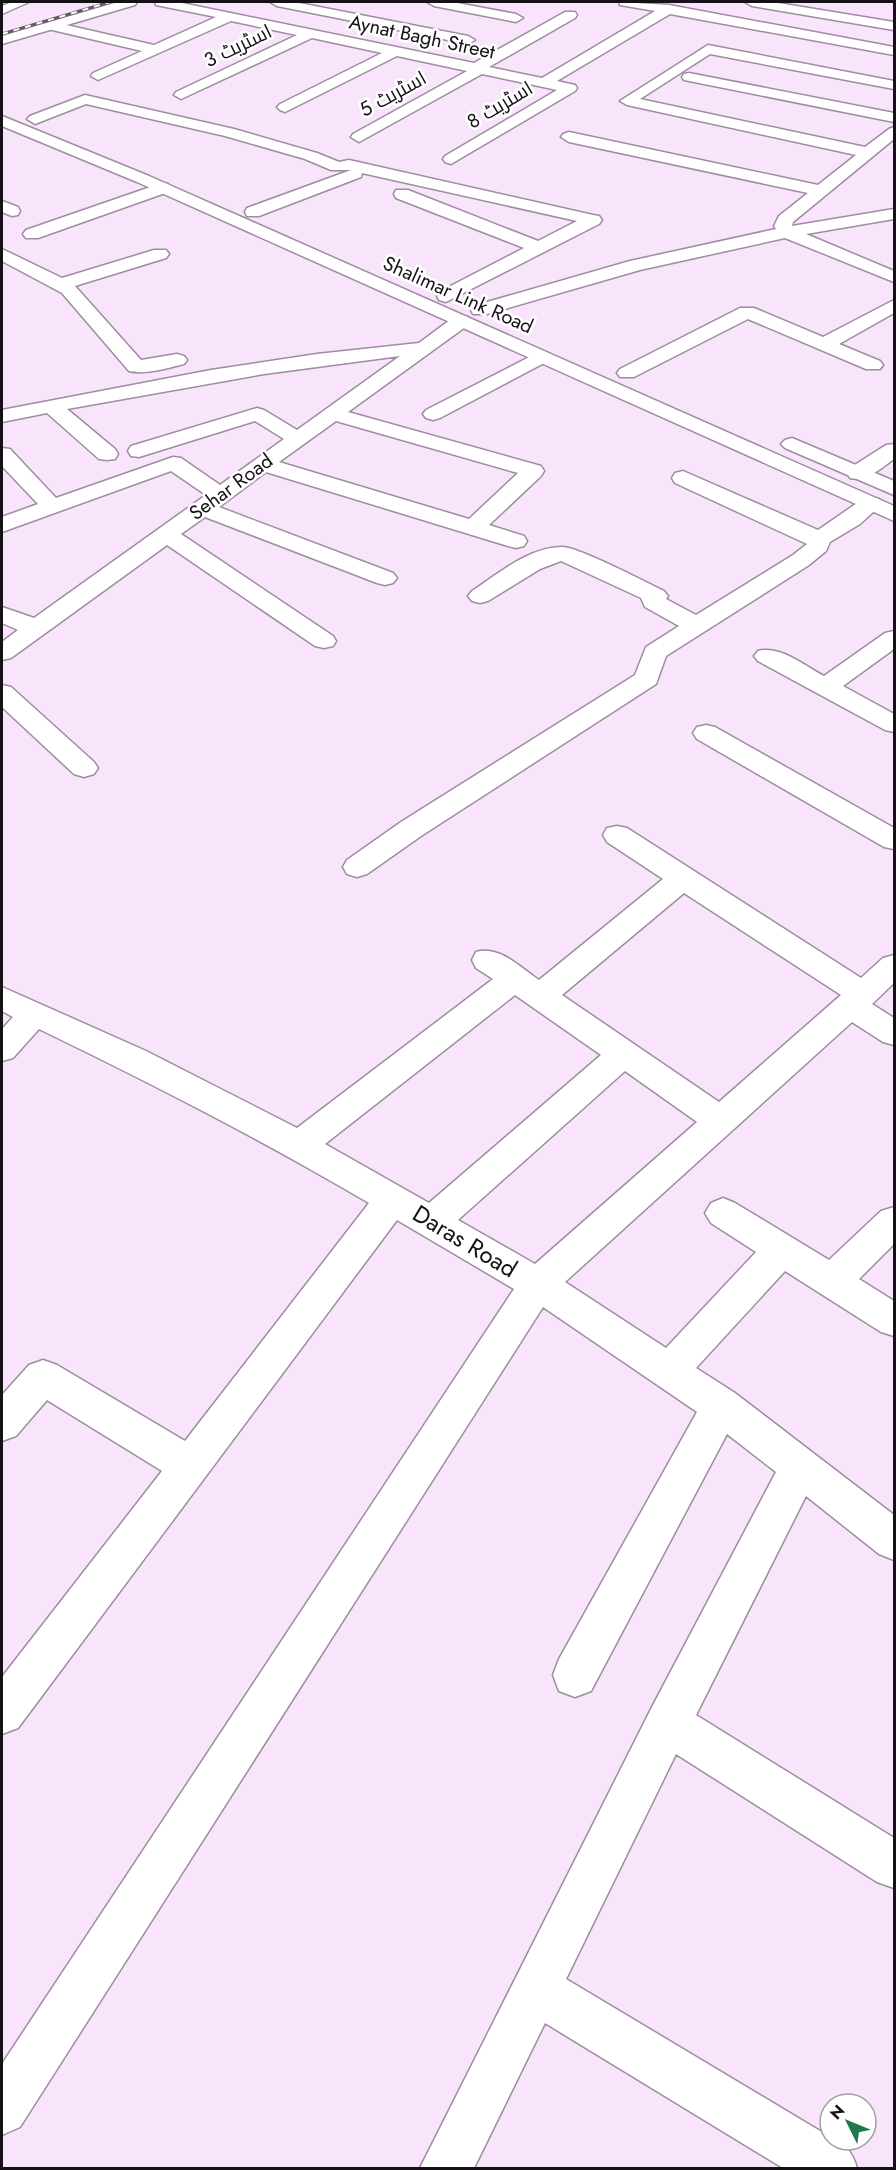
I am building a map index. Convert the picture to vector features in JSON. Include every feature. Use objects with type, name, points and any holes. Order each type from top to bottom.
[{"type":"street","points":[[2,10],[22,2]]},
{"type":"street","points":[[2,40],[130,2]]},
{"type":"street","name":"Aynat Bagh Street","points":[[161,2],[570,88]]},
{"type":"street","points":[[194,8],[209,2]]},
{"type":"street","points":[[277,2],[468,40]]},
{"type":"street","points":[[434,2],[516,18]]},
{"type":"street","points":[[628,2],[894,51]]},
{"type":"street","points":[[543,83],[676,11],[702,2]]},
{"type":"street","points":[[752,2],[796,5],[845,18],[894,26]]},
{"type":"street","points":[[845,18],[861,7]]},
{"type":"street","name":"اسٹریٹ 5","points":[[359,137],[570,15]]},
{"type":"street","points":[[98,76],[230,16]]},
{"type":"street","points":[[746,24],[627,101],[870,153]]},
{"type":"street","points":[[53,26],[156,50]]},
{"type":"street","name":"اسٹریٹ 3","points":[[181,95],[311,33]]},
{"type":"street","points":[[708,49],[894,86]]},
{"type":"street","points":[[285,107],[396,51]]},
{"type":"street","points":[[689,77],[894,118]]},
{"type":"street","name":"اسٹریٹ 8","points":[[451,159],[570,88]]},
{"type":"street","points":[[35,119],[85,99],[229,132],[311,156],[539,249]]},
{"type":"street","name":"Shalimar Link Road","points":[[2,106],[522,328]]},
{"type":"street","name":"Shalimar Link Road","points":[[2,121],[162,188],[894,514]]},
{"type":"street","points":[[894,132],[785,220],[783,226],[787,232],[894,277]]},
{"type":"street","points":[[569,137],[822,191]]},
{"type":"street","points":[[337,166],[349,165],[593,220],[446,296]]},
{"type":"street","points":[[253,212],[355,174]]},
{"type":"street","points":[[32,234],[162,188]]},
{"type":"street","points":[[202,206],[220,199]]},
{"type":"street","points":[[874,218],[894,199]]},
{"type":"street","points":[[480,310],[636,265],[787,232],[894,214]]},
{"type":"street","points":[[874,218],[894,225]]},
{"type":"street","points":[[2,254],[68,290],[136,367],[191,358]]},
{"type":"street","points":[[59,285],[160,254]]},
{"type":"street","points":[[824,344],[894,306]]},
{"type":"street","points":[[627,373],[747,312],[873,365]]},
{"type":"street","name":"Sehar Road","points":[[2,653],[461,321]]},
{"type":"street","points":[[2,416],[117,392],[350,355],[424,348]]},
{"type":"street","points":[[433,414],[541,357]]},
{"type":"street","points":[[606,364],[649,382]]},
{"type":"street","points":[[52,406],[107,454]]},
{"type":"street","points":[[140,451],[257,414],[298,439]]},
{"type":"street","points":[[332,414],[533,471],[473,528]]},
{"type":"street","points":[[744,448],[773,436],[894,489]]},
{"type":"street","points":[[858,473],[894,450]]},
{"type":"street","points":[[2,454],[53,507]]},
{"type":"street","points":[[2,525],[173,463],[211,502],[385,578]]},
{"type":"street","points":[[262,465],[516,541]]},
{"type":"street","points":[[683,478],[819,539]]},
{"type":"street","points":[[819,539],[852,519],[871,504]]},
{"type":"street","points":[[166,534],[324,641]]},
{"type":"street","points":[[357,867],[411,829],[647,679],[655,652],[801,560],[818,546],[819,539]]},
{"type":"street","points":[[480,596],[552,554],[575,558],[656,596]]},
{"type":"street","points":[[697,626],[654,602],[653,598],[664,591],[679,591],[719,612]]},
{"type":"street","points":[[2,614],[36,628]]},
{"type":"street","points":[[826,687],[894,638]]},
{"type":"street","points":[[767,656],[894,724]]},
{"type":"street","points":[[2,693],[84,768]]},
{"type":"street","points":[[706,733],[894,840]]},
{"type":"street","points":[[617,835],[683,878],[856,1000],[894,1033]]},
{"type":"street","points":[[299,1146],[683,878]]},
{"type":"street","points":[[487,960],[721,1121]]},
{"type":"street","points":[[2,2109],[538,1284],[894,966]]},
{"type":"street","name":"Daras Road","points":[[2,998],[134,1060],[299,1146],[393,1198],[538,1284],[722,1406],[894,1540]]},
{"type":"street","points":[[2,1049],[34,1014]]},
{"type":"street","points":[[432,1221],[623,1054]]},
{"type":"street","points":[[2,1712],[393,1198]]},
{"type":"street","points":[[723,1213],[894,1320]]},
{"type":"street","points":[[832,1281],[894,1222]]},
{"type":"street","points":[[668,1372],[782,1250]]},
{"type":"street","points":[[2,1423],[43,1377],[190,1466]]},
{"type":"street","points":[[575,1675],[722,1406]]},
{"type":"street","points":[[447,2169],[669,1723],[801,1466]]},
{"type":"street","points":[[669,1723],[894,1865]]},
{"type":"street","points":[[536,1989],[831,2169]]},
{"type":"railway","points":[[2,34],[110,2]]}]
